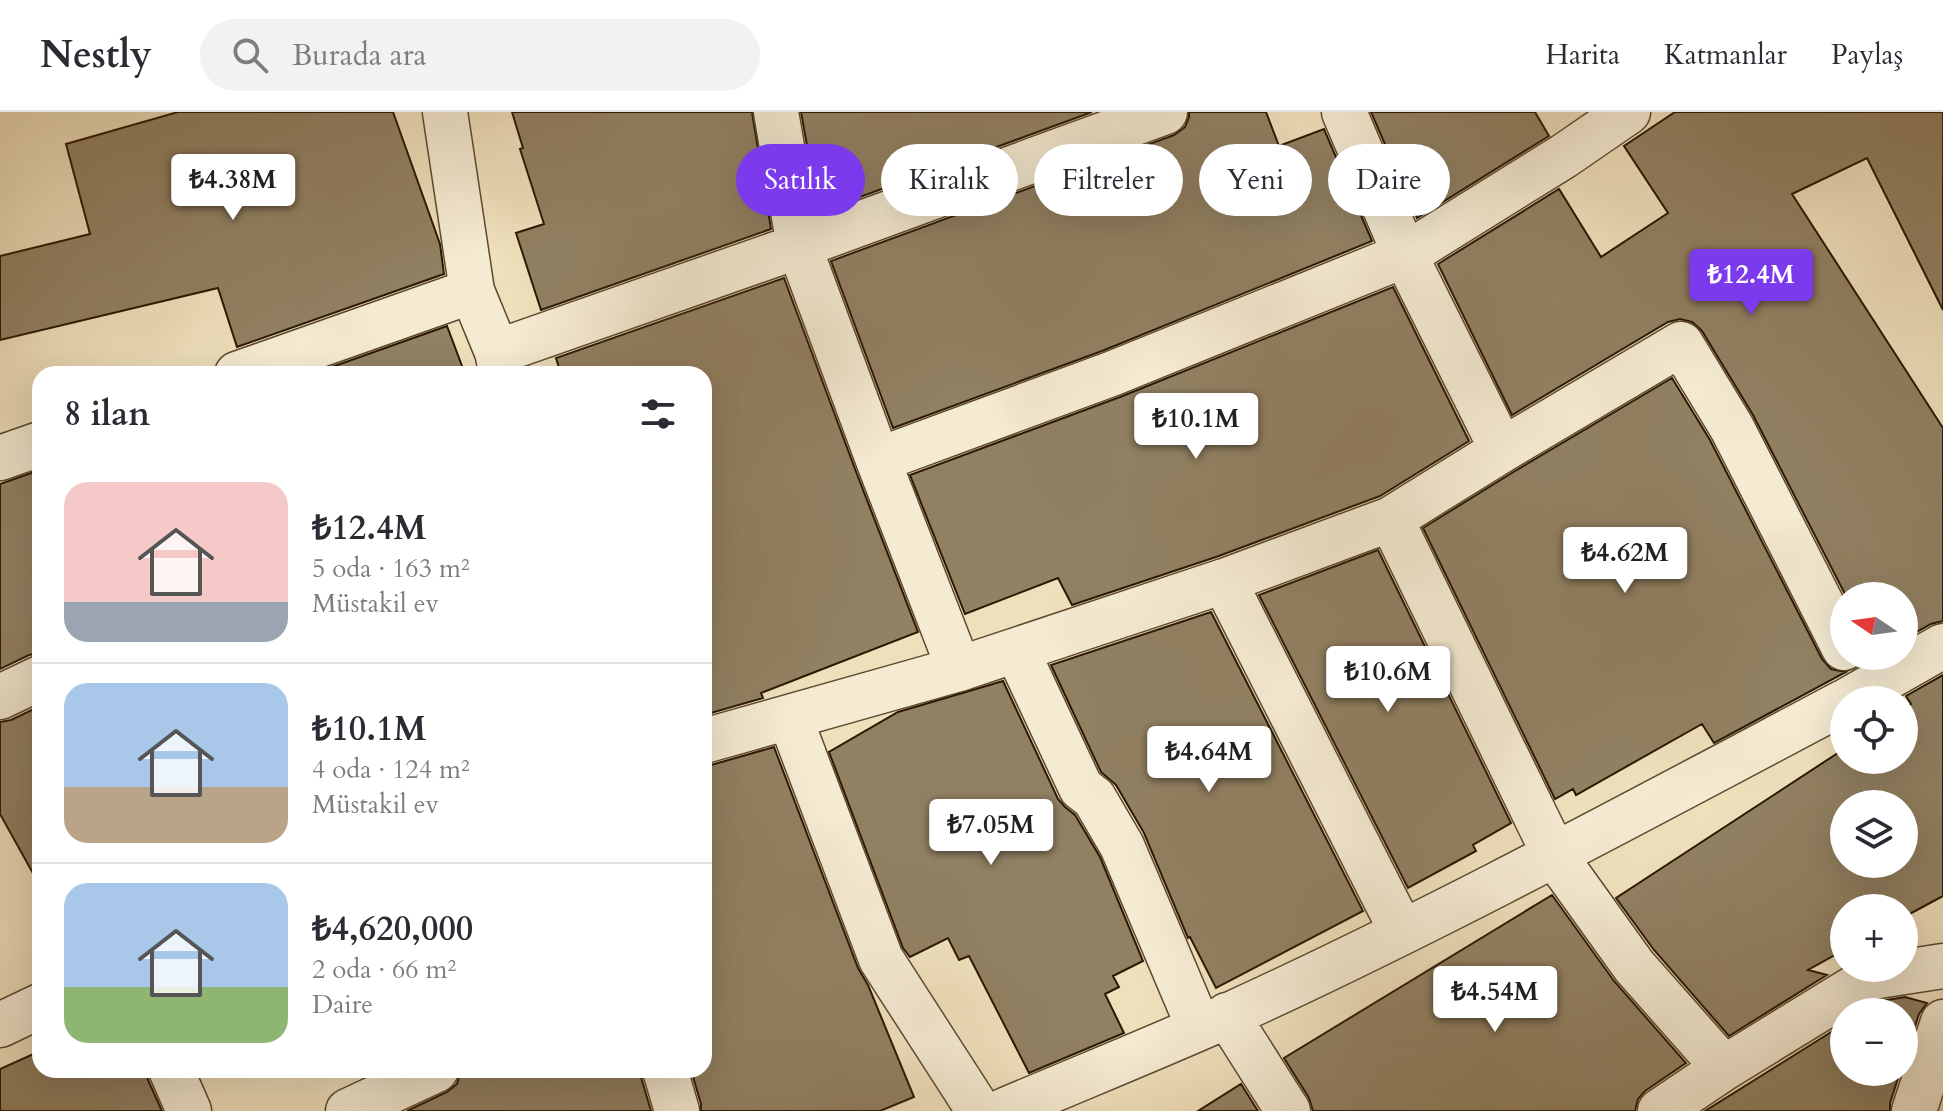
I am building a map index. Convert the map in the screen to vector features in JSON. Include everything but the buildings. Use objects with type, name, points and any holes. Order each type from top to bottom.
[{"type":"street","points":[[445,112],[472,291],[500,363],[799,246],[1165,112]]},
{"type":"street","points":[[776,112],[799,246],[959,669]]},
{"type":"street","points":[[1344,112],[1405,255],[1502,450]]},
{"type":"street","points":[[878,460],[1111,374],[1405,255],[1564,156],[1628,112]]},
{"type":"street","points":[[260,366],[472,291]]},
{"type":"street","points":[[712,739],[1017,651],[1224,581],[1391,519],[1681,344],[1732,428],[1830,620]]},
{"type":"street","points":[[0,458],[32,447]]},
{"type":"street","points":[[1391,519],[1555,856],[1634,966],[1724,1068]]},
{"type":"street","points":[[1224,581],[1402,932]]},
{"type":"street","points":[[1853,686],[1943,646]]},
{"type":"street","points":[[1017,651],[1081,788],[1094,798],[1122,846],[1213,1022],[1288,1111]]},
{"type":"street","points":[[0,697],[32,682]]},
{"type":"street","points":[[1003,1111],[1213,1022],[1555,856],[1830,699]]},
{"type":"street","points":[[790,718],[881,959],[979,1111]]},
{"type":"street","points":[[1660,1111],[1872,977],[1943,966]]},
{"type":"street","points":[[0,1025],[32,1010]]},
{"type":"street","points":[[1914,1111],[1943,1022]]},
{"type":"street","points":[[175,1078],[189,1111]]},
{"type":"street","points":[[348,1111],[419,1078]]},
{"type":"street","points":[[667,1078],[677,1111]]}]
